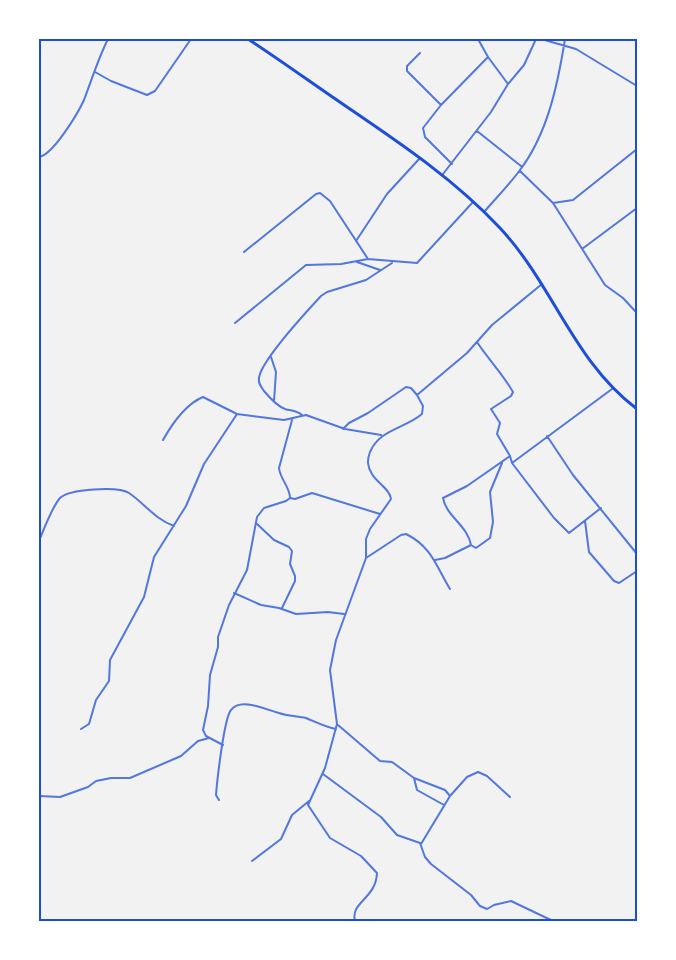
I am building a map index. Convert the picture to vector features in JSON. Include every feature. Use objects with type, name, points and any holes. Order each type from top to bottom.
[{"type":"main road","points":[[248,39],[420,157],[443,174],[484,212],[518,249],[584,354],[612,389],[637,410]]},
{"type":"street","points":[[39,158],[44,157],[52,149],[77,112],[108,39]]},
{"type":"street","points":[[94,71],[147,95],[155,91],[191,39]]},
{"type":"street","points":[[478,39],[508,84]]},
{"type":"street","points":[[443,174],[524,65],[536,39]]},
{"type":"street","points":[[541,39],[576,49],[637,86]]},
{"type":"street","points":[[484,212],[522,167],[535,144],[548,114],[565,39]]},
{"type":"street","points":[[420,53],[407,66],[407,71],[441,105]]},
{"type":"street","points":[[452,164],[423,131],[426,123],[441,105],[488,57]]},
{"type":"street","points":[[477,131],[522,167]]},
{"type":"street","points":[[553,202],[573,200],[637,149]]},
{"type":"street","points":[[356,241],[387,194],[420,157]]},
{"type":"street","points":[[519,171],[553,202],[605,285],[623,298],[635,311]]},
{"type":"street","points":[[244,252],[320,193],[330,201],[368,260]]},
{"type":"street","points":[[236,323],[306,265],[368,260],[417,263],[473,202]]},
{"type":"street","points":[[582,249],[637,208]]},
{"type":"street","points":[[355,262],[380,270]]},
{"type":"street","points":[[381,435],[343,429],[296,411],[281,408],[259,384],[259,377],[271,357],[321,296],[366,280],[393,262]]},
{"type":"street","points":[[417,395],[447,372],[492,325],[542,284]]},
{"type":"street","points":[[477,342],[513,392],[512,396],[491,409],[501,425],[497,434],[512,463],[554,518],[569,532],[601,508]]},
{"type":"street","points":[[271,357],[276,372],[274,401]]},
{"type":"street","points":[[252,861],[281,839],[292,815],[309,801],[323,774],[337,724],[330,670],[336,640],[366,558],[366,539],[391,496],[373,476],[367,462],[372,447],[381,435],[422,414],[423,406],[411,388],[406,387],[343,429]]},
{"type":"street","points":[[512,463],[612,389]]},
{"type":"street","points":[[163,440],[178,419],[200,398],[208,399],[237,414],[292,420],[302,415]]},
{"type":"street","points":[[81,729],[89,724],[98,696],[109,681],[110,660],[144,597],[154,557],[186,506],[198,475],[237,414]]},
{"type":"street","points":[[290,498],[290,493],[280,476],[279,468],[292,420]]},
{"type":"street","points":[[547,436],[573,475],[637,554]]},
{"type":"street","points":[[502,463],[490,492],[491,537],[476,548],[471,545],[443,498],[467,486],[510,456]]},
{"type":"street","points":[[39,541],[60,499],[69,494],[104,488],[126,491],[158,519],[174,526]]},
{"type":"street","points":[[223,745],[208,738],[203,730],[208,706],[210,675],[218,647],[218,636],[234,593],[247,570],[256,523],[264,508],[290,498],[295,499],[312,494],[380,514]]},
{"type":"street","points":[[585,521],[589,552],[614,581],[619,583],[637,571]]},
{"type":"street","points":[[256,523],[274,540],[292,551],[290,564],[295,581],[282,609]]},
{"type":"street","points":[[366,558],[406,534],[424,546],[435,560],[450,589]]},
{"type":"street","points":[[435,560],[445,558],[471,545]]},
{"type":"street","points":[[234,593],[261,605],[296,614],[328,612],[345,614]]},
{"type":"street","points":[[219,800],[216,795],[219,763],[231,709],[238,705],[266,708],[336,729]]},
{"type":"street","points":[[337,724],[380,761],[392,762],[414,778],[441,788],[450,796]]},
{"type":"street","points":[[39,791],[40,796],[60,797],[88,787],[96,781],[130,778],[181,756],[198,741],[208,738]]},
{"type":"street","points":[[421,844],[450,796],[466,777],[478,772],[487,776],[510,797]]},
{"type":"street","points":[[323,774],[381,817],[397,835],[416,840],[421,844],[425,857],[431,864],[471,895],[483,908],[487,909],[511,901],[554,921]]},
{"type":"street","points":[[414,778],[417,790],[444,805]]},
{"type":"street","points":[[309,801],[310,809],[330,838],[361,856],[377,873],[376,882],[369,896],[354,909],[355,921]]}]
